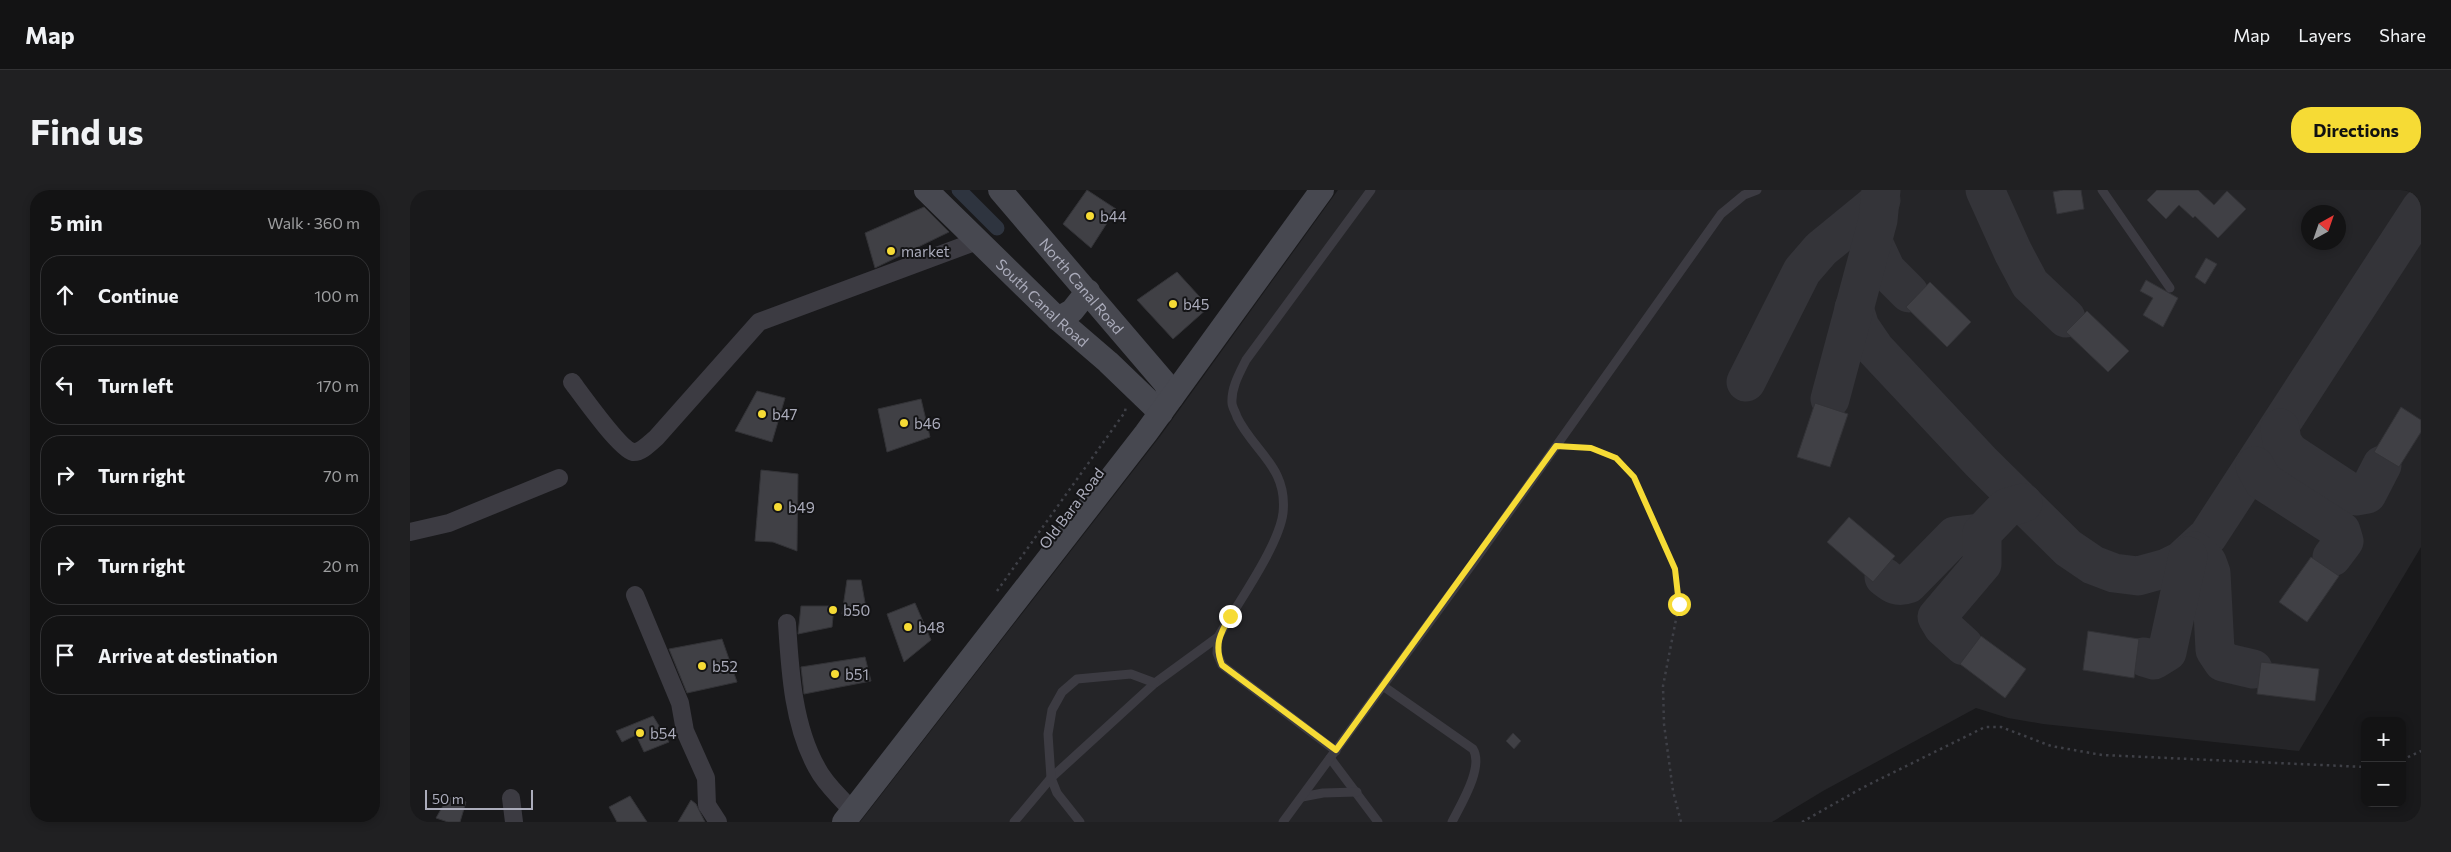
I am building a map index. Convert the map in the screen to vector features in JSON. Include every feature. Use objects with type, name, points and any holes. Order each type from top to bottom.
[{"type":"main road","name":"South Canal Road","points":[[926,190],[1058,320],[1126,379],[1162,399]]},
{"type":"main road","name":"North Canal Road","points":[[1000,190],[1088,291],[1162,399]]},
{"type":"main road","name":"Old Bara Road","points":[[841,816],[1162,399],[1305,190]]},
{"type":"main road","points":[[1162,399],[1322,190]]},
{"type":"main road","points":[[1058,320],[1072,311],[1088,291]]},
{"type":"street","points":[[572,382],[602,421],[628,448],[633,452],[638,451],[656,438],[759,322],[977,241]]},
{"type":"street","points":[[410,532],[449,522],[559,478]]},
{"type":"street","points":[[635,596],[680,703],[684,730],[706,778],[707,804],[718,822]]},
{"type":"street","points":[[787,623],[789,660],[798,720],[807,748],[841,816]]},
{"type":"street","points":[[511,798],[514,822]]},
{"type":"lane","points":[[1014,822],[1051,778],[1155,683],[1218,637],[1279,533],[1284,512],[1281,488],[1275,468],[1242,427],[1232,404],[1234,383],[1246,360],[1371,190]]},
{"type":"lane","points":[[1283,822],[1556,446],[1721,214],[1744,195],[1757,190]]},
{"type":"lane","points":[[2102,190],[2170,288]]},
{"type":"lane","points":[[1218,637],[1217,653],[1222,665],[1336,750]]},
{"type":"lane","points":[[1080,822],[1057,793],[1051,778],[1048,734],[1052,710],[1062,692],[1077,679],[1131,674],[1155,683]]},
{"type":"lane","points":[[1383,686],[1473,749],[1478,756],[1476,769],[1452,822]]},
{"type":"lane","points":[[1330,758],[1358,792],[1378,822]]},
{"type":"lane","points":[[1302,797],[1323,793],[1358,792]]},
{"type":"path","points":[[996,593],[1125,412],[1126,379]]},
{"type":"path","points":[[1556,446],[1591,448],[1616,458],[1622,464],[1634,477],[1675,569],[1679,604],[1663,686],[1664,724],[1674,791],[1681,822]]},
{"type":"path","points":[[1802,822],[1847,796],[1985,727],[2001,727],[2051,746],[2102,755],[2361,767]]},
{"type":"path","points":[[2406,758],[2421,751]]},
{"type":"shaded area","points":[[1338,190],[2421,190],[2421,547],[2299,751],[2043,724],[2008,718],[1976,708],[1823,791],[1772,822],[860,822],[1161,435]]},
{"type":"building","name":"b44","points":[[1087,190],[1116,209],[1091,248],[1063,224]]},
{"type":"building","points":[[2081,190],[2084,209],[2057,214],[2053,192]]},
{"type":"building","points":[[2157,190],[2198,190],[2214,205],[2227,191],[2246,209],[2218,238],[2195,216],[2193,218],[2179,205],[2166,219],[2147,200]]},
{"type":"building","name":"market","points":[[924,207],[949,232],[875,268],[865,233]]},
{"type":"building","points":[[2206,258],[2217,264],[2205,284],[2195,277]]},
{"type":"building","name":"b45","points":[[1177,272],[1209,307],[1173,339],[1137,300]]},
{"type":"building","points":[[2146,280],[2178,298],[2163,327],[2143,315],[2153,298],[2140,291]]},
{"type":"building","points":[[1930,282],[1971,322],[1947,347],[1906,307]]},
{"type":"building","points":[[2087,311],[2129,351],[2108,372],[2066,332]]},
{"type":"building","name":"b47","points":[[757,391],[785,398],[772,442],[735,431]]},
{"type":"building","name":"b46","points":[[921,399],[930,437],[887,452],[878,409]]},
{"type":"building","points":[[1815,403],[1848,414],[1830,467],[1797,457]]},
{"type":"building","points":[[2401,407],[2421,420],[2421,432],[2399,467],[2374,452]]},
{"type":"building","name":"b49","points":[[761,470],[798,474],[797,551],[773,542],[755,541]]},
{"type":"building","points":[[1849,517],[1895,556],[1873,582],[1827,542]]},
{"type":"building","points":[[2311,557],[2339,576],[2307,622],[2279,602]]},
{"type":"building","points":[[847,580],[861,580],[867,614],[842,614]]},
{"type":"building","name":"b48","points":[[915,603],[931,640],[904,662],[887,614]]},
{"type":"building","points":[[801,606],[834,606],[832,627],[798,634]]},
{"type":"building","points":[[2088,631],[2139,639],[2134,678],[2083,670]]},
{"type":"building","points":[[1981,636],[2026,669],[2005,698],[1960,664]]},
{"type":"building","name":"b52","points":[[722,639],[737,682],[687,693],[669,649]]},
{"type":"building","name":"b51","points":[[865,657],[871,681],[804,694],[801,667]]},
{"type":"building","points":[[2261,662],[2319,669],[2315,701],[2257,694]]},
{"type":"building","name":"b54","points":[[653,716],[669,742],[644,752],[636,735],[622,742],[616,731]]},
{"type":"building","points":[[1513,733],[1521,741],[1514,749],[1506,741]]},
{"type":"building","points":[[630,796],[647,822],[617,822],[609,807]]},
{"type":"building","points":[[448,797],[466,802],[460,822],[448,822],[436,818]]},
{"type":"building","points":[[691,800],[696,804],[705,822],[678,822]]},
{"type":"waterway","points":[[959,190],[997,228]]},
{"type":"taxiway","points":[[1830,399],[1878,220],[1881,190]]},
{"type":"taxiway","points":[[1985,190],[2013,252],[2030,284],[2066,318]]},
{"type":"taxiway","points":[[1746,382],[1802,271],[1821,249],[1881,200]]},
{"type":"taxiway","points":[[1854,308],[1860,327],[1875,349],[1981,462],[2068,548],[2093,565],[2114,573],[2138,576],[2167,568],[2181,561],[2208,536],[2421,208]]},
{"type":"taxiway","points":[[1873,242],[1886,270],[1909,293]]},
{"type":"taxiway","points":[[2280,428],[2282,442],[2289,452],[2356,496],[2367,494],[2382,465]]},
{"type":"taxiway","points":[[2255,466],[2263,481],[2341,531],[2344,541],[2332,557]]},
{"type":"taxiway","points":[[1964,646],[1943,627],[1937,617],[1982,564],[1982,533],[2006,508],[2023,503]]},
{"type":"taxiway","points":[[1884,577],[1895,585],[1908,584],[1955,536],[1982,533]]},
{"type":"taxiway","points":[[2195,551],[2207,562],[2211,573],[2215,650],[2223,662],[2253,669]]},
{"type":"taxiway","points":[[2144,657],[2154,660],[2167,652],[2188,556]]},
{"type":"place","name":"b44","points":[[1090,216]]},
{"type":"place","name":"market","points":[[891,251]]},
{"type":"place","name":"b45","points":[[1173,304]]},
{"type":"place","name":"b47","points":[[762,414]]},
{"type":"place","name":"b46","points":[[904,423]]},
{"type":"place","name":"b49","points":[[778,507]]},
{"type":"place","name":"b50","points":[[833,610]]},
{"type":"place","name":"b48","points":[[908,627]]},
{"type":"place","name":"b52","points":[[702,666]]},
{"type":"place","name":"b51","points":[[835,674]]},
{"type":"place","name":"b54","points":[[640,733]]},
{"type":"route","points":[[1230,616],[1218,637],[1217,653],[1222,665],[1336,750],[1556,446],[1591,448],[1616,458],[1634,477],[1675,569],[1679,604]]}]
